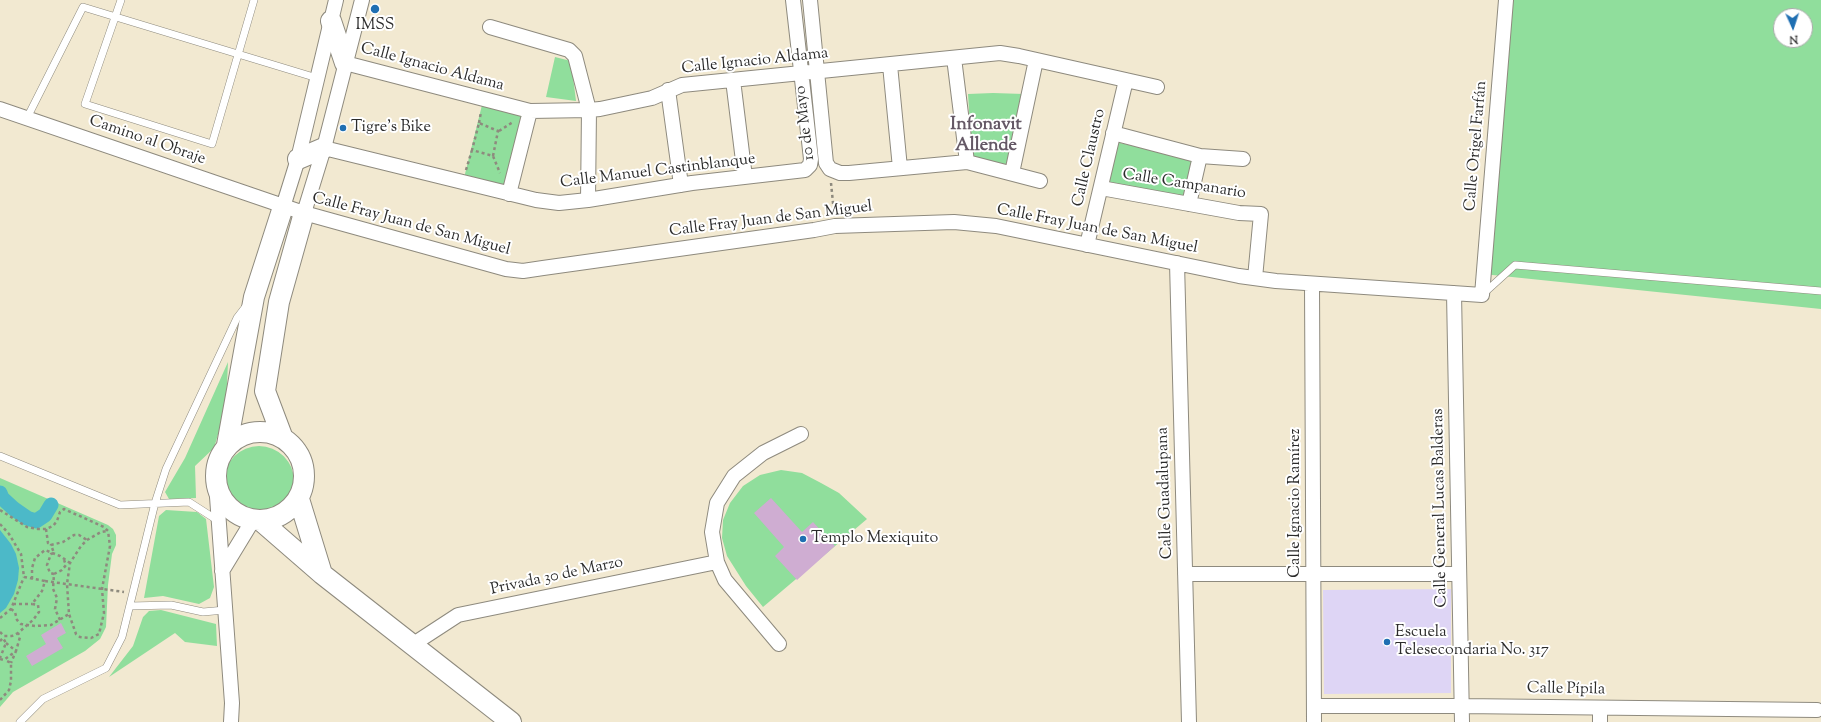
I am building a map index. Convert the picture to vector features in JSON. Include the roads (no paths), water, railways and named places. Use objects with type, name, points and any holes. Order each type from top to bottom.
[{"type":"main road","points":[[331,21],[345,63]]},
{"type":"main road","points":[[298,159],[324,148]]},
{"type":"main road","points":[[283,207],[254,297],[227,445],[217,462],[216,483],[222,500],[235,513],[257,520],[322,574],[511,722]]},
{"type":"main road","points":[[279,302],[272,287],[288,218],[283,207]]},
{"type":"main road","points":[[282,436],[264,391],[279,302],[304,213]]},
{"type":"main road","points":[[227,445],[244,434],[263,431],[282,436],[296,448],[304,464],[305,482],[299,498],[289,510],[276,518],[257,520]]},
{"type":"main road","points":[[299,498],[322,574]]},
{"type":"street","points":[[283,207],[298,159],[336,0]]},
{"type":"street","points":[[304,213],[324,148],[362,0]]},
{"type":"street","name":"10 de Mayo","points":[[793,0],[810,165]]},
{"type":"street","name":"10 de Mayo","points":[[810,0],[826,162],[830,169],[840,173],[900,168]]},
{"type":"street","name":"Calle Origel Farfán","points":[[1482,295],[1503,0]]},
{"type":"street","points":[[490,28],[569,50],[575,56],[589,110],[588,200]]},
{"type":"street","name":"Calle Ignacio Aldama","points":[[345,63],[530,111],[589,110],[652,98],[682,85],[1000,53],[1157,87]]},
{"type":"street","points":[[954,58],[967,162]]},
{"type":"street","points":[[1012,173],[1036,60]]},
{"type":"street","points":[[890,65],[900,168],[967,162],[1040,181]]},
{"type":"street","points":[[733,80],[745,177]]},
{"type":"street","name":"Calle Claustro","points":[[1087,245],[1126,80]]},
{"type":"street","points":[[668,90],[681,185]]},
{"type":"street","name":"Camino al Obraje","points":[[0,109],[283,207]]},
{"type":"street","points":[[509,194],[530,111]]},
{"type":"street","points":[[1113,133],[1200,156],[1243,159]]},
{"type":"street","name":"Calle Manuel Castinblanque","points":[[324,148],[509,194],[559,203],[588,200],[681,185],[797,172],[805,170],[810,165]]},
{"type":"street","points":[[1189,204],[1200,156]]},
{"type":"street","name":"Calle Campanario","points":[[1101,188],[1189,204],[1261,214],[1255,278]]},
{"type":"street","name":"Calle Fray Juan de San Miguel","points":[[283,207],[506,269],[522,271],[835,226],[954,222],[996,226],[1255,278],[1312,284],[1482,295]]},
{"type":"street","name":"Calle Guadalupana","points":[[1177,263],[1189,722]]},
{"type":"street","name":"Calle Ignacio Ramírez","points":[[1312,284],[1314,722]]},
{"type":"street","name":"Calle General Lucas Balderas","points":[[1454,293],[1462,722]]},
{"type":"street","points":[[780,644],[725,580],[717,562],[712,532],[717,503],[734,476],[762,453],[801,434]]},
{"type":"street","points":[[216,483],[232,703],[231,722]]},
{"type":"street","points":[[222,571],[257,520]]},
{"type":"street","name":"Privada 30 de Marzo","points":[[412,645],[458,615],[717,562]]},
{"type":"street","points":[[1185,574],[1459,574]]},
{"type":"street","name":"Calle Pípila","points":[[1314,706],[1817,710]]},
{"type":"street","points":[[1600,708],[1600,722]]},
{"type":"street","points":[[1777,722],[1784,710]]},
{"type":"lane","points":[[122,0],[85,104],[212,144],[254,0]]},
{"type":"lane","points":[[27,118],[83,7],[317,78]]},
{"type":"lane","points":[[1482,295],[1515,265],[1821,291]]},
{"type":"lane","points":[[20,722],[43,700],[106,668],[122,637],[155,503],[166,468],[237,318],[254,297]]},
{"type":"lane","points":[[0,456],[120,505],[189,502],[218,520]]},
{"type":"lane","points":[[130,606],[171,604],[203,612],[225,610]]},
{"type":"water","points":[[0,530],[11,544],[16,554],[19,568],[18,580],[14,594],[6,608],[0,613]]},
{"type":"waterway","points":[[0,493],[2,498],[14,509],[27,518],[36,521],[45,515],[51,505]]},
{"type":"place","name":"IMSS","points":[[375,9]]},
{"type":"place","name":"Tigre's Bike","points":[[343,128]]},
{"type":"place","name":"Templo Mexiquito","points":[[803,539]]},
{"type":"place","name":"Escuela Telesecondaria No. 317","points":[[1387,642]]},
{"type":"district","name":"Infonavit Allende","points":[[986,136]]}]
